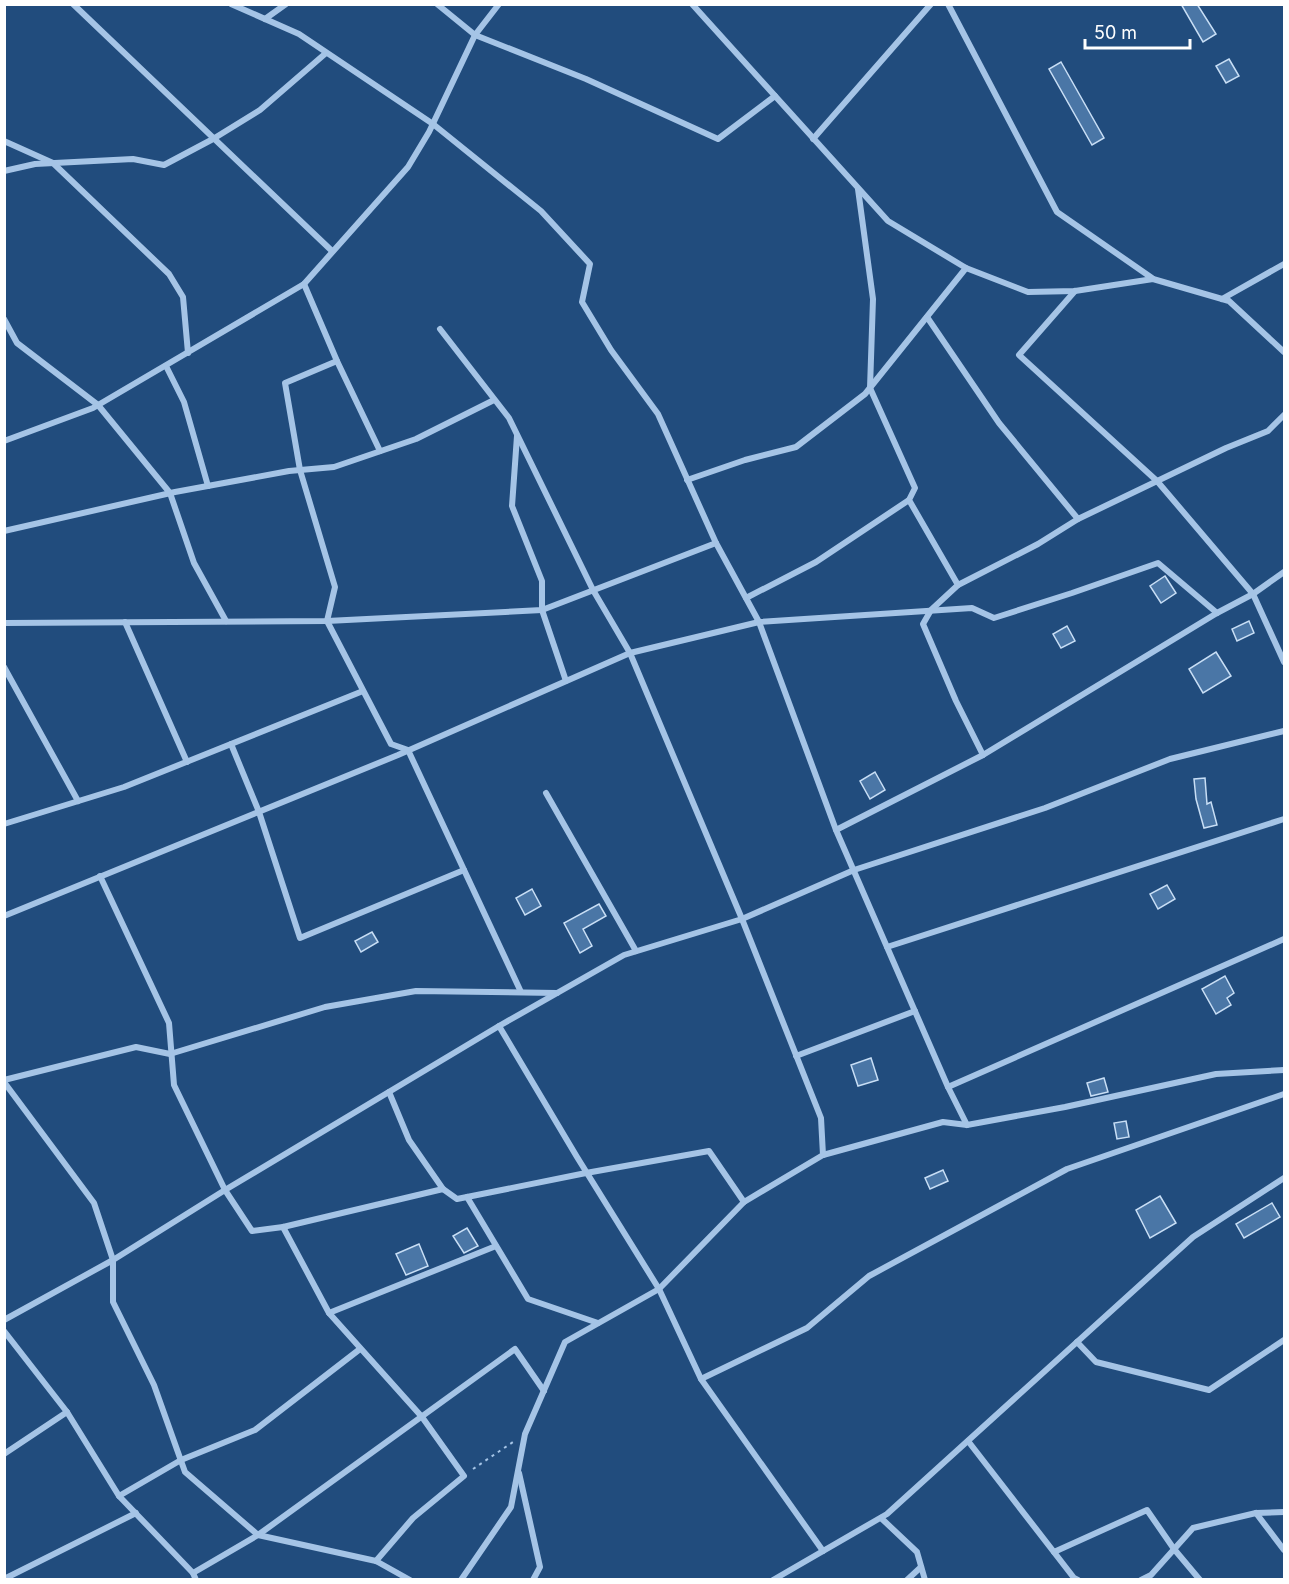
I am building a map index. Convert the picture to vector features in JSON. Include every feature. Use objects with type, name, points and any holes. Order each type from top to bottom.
[{"type":"street","points":[[72,4],[332,252]]},
{"type":"street","points":[[231,4],[299,34],[433,124],[541,211],[591,264],[582,302],[611,350],[658,414],[716,543],[759,622],[836,830],[948,1087],[967,1125]]},
{"type":"street","points":[[265,20],[286,4]]},
{"type":"street","points":[[437,4],[475,35],[586,79],[718,139],[775,96]]},
{"type":"street","points":[[4,441],[98,405],[304,284],[408,167],[433,124],[475,35],[499,4]]},
{"type":"street","points":[[692,4],[888,221],[966,268],[1028,292],[1076,291],[1153,279]]},
{"type":"street","points":[[813,139],[931,4]]},
{"type":"street","points":[[948,4],[1057,212],[1153,279],[1229,301],[1284,352]]},
{"type":"street","points":[[4,171],[35,164],[133,159],[164,165],[260,110],[326,53]]},
{"type":"street","points":[[4,141],[53,163],[169,274],[183,297],[188,353]]},
{"type":"street","points":[[746,598],[816,562],[909,500],[915,488],[870,388],[873,299],[858,188]]},
{"type":"street","points":[[1221,299],[1284,264]]},
{"type":"street","points":[[687,480],[745,460],[796,447],[866,394],[966,268]]},
{"type":"street","points":[[304,284],[337,362],[380,451]]},
{"type":"street","points":[[1076,291],[1019,355],[1157,481],[1253,594],[1284,662]]},
{"type":"street","points":[[927,317],[999,423],[1078,519]]},
{"type":"street","points":[[4,319],[16,343],[98,405],[170,493],[194,563],[226,621]]},
{"type":"street","points":[[440,328],[508,418],[593,590],[630,653],[742,919],[821,1118],[823,1155]]},
{"type":"street","points":[[337,362],[285,384],[300,470],[335,587],[327,621],[391,744],[408,750],[521,992]]},
{"type":"street","points":[[166,366],[184,402],[208,486]]},
{"type":"street","points":[[4,531],[170,493],[300,470],[334,467],[416,439],[494,400]]},
{"type":"street","points":[[983,755],[956,701],[923,624],[931,610],[958,585],[1038,544],[1078,519],[1226,448],[1268,431],[1284,415]]},
{"type":"street","points":[[517,435],[512,506],[542,581],[542,610],[566,681]]},
{"type":"street","points":[[909,500],[958,585]]},
{"type":"street","points":[[4,623],[327,621],[542,610],[716,543]]},
{"type":"street","points":[[4,916],[408,750],[630,653],[759,622],[972,608],[994,618],[1158,563],[1217,613]]},
{"type":"street","points":[[836,830],[983,755],[1217,613],[1253,594],[1284,572]]},
{"type":"street","points":[[125,622],[188,762]]},
{"type":"street","points":[[4,667],[78,801]]},
{"type":"street","points":[[4,824],[124,787],[363,691]]},
{"type":"street","points":[[4,1320],[113,1260],[499,1026],[624,955],[742,919],[854,870],[1045,808],[1170,759],[1284,731]]},
{"type":"street","points":[[231,744],[259,812],[300,938],[464,870]]},
{"type":"street","points":[[546,793],[636,951]]},
{"type":"street","points":[[886,947],[1284,819]]},
{"type":"street","points":[[100,876],[169,1023],[174,1085],[225,1190],[252,1232],[283,1227],[443,1189]]},
{"type":"street","points":[[948,1087],[1284,939]]},
{"type":"street","points":[[410,1580],[376,1561],[258,1535],[185,1472],[154,1385],[113,1302],[113,1260],[94,1203],[4,1081],[136,1047],[170,1054],[325,1007],[416,991],[558,993]]},
{"type":"street","points":[[796,1056],[915,1011]]},
{"type":"street","points":[[499,1026],[586,1173],[659,1289],[701,1379],[823,1551]]},
{"type":"street","points":[[461,1580],[511,1507],[525,1434],[565,1342],[659,1289],[744,1202],[823,1155],[943,1122],[967,1125],[1065,1107],[1216,1074],[1284,1070]]},
{"type":"street","points":[[389,1092],[409,1140],[443,1189],[457,1199],[709,1151],[744,1202]]},
{"type":"street","points":[[701,1379],[807,1328],[869,1276],[1067,1169],[1284,1094]]},
{"type":"street","points":[[773,1580],[888,1514],[1193,1237],[1284,1178]]},
{"type":"street","points":[[467,1197],[528,1299],[598,1323]]},
{"type":"street","points":[[283,1227],[329,1314],[422,1417],[464,1476],[413,1518],[376,1561]]},
{"type":"street","points":[[329,1314],[496,1246]]},
{"type":"street","points":[[4,1331],[67,1412],[119,1496],[195,1576],[258,1535],[515,1349],[544,1391]]},
{"type":"street","points":[[1077,1342],[1096,1362],[1209,1390],[1284,1340]]},
{"type":"street","points":[[119,1496],[181,1460],[255,1430],[360,1349]]},
{"type":"street","points":[[4,1454],[67,1412]]},
{"type":"street","points":[[968,1440],[1074,1579]]},
{"type":"street","points":[[518,1471],[540,1567],[533,1580]]},
{"type":"street","points":[[1054,1552],[1147,1510],[1174,1549],[1200,1580]]},
{"type":"street","points":[[1142,1580],[1151,1575],[1193,1528],[1256,1513],[1284,1512]]},
{"type":"street","points":[[4,1579],[136,1513]]},
{"type":"street","points":[[1256,1513],[1284,1550]]},
{"type":"street","points":[[881,1518],[917,1552],[925,1580]]},
{"type":"street","points":[[907,1580],[921,1567]]},
{"type":"path","points":[[464,1476],[525,1434]]},
{"type":"building","points":[[1181,4],[1197,4],[1216,34],[1203,42]]},
{"type":"building","points":[[1229,59],[1239,76],[1226,83],[1216,66]]},
{"type":"building","points":[[1061,62],[1104,138],[1092,145],[1049,69]]},
{"type":"building","points":[[1165,576],[1176,593],[1161,603],[1150,586]]},
{"type":"building","points":[[1249,621],[1254,633],[1237,641],[1232,629]]},
{"type":"building","points":[[1067,626],[1075,641],[1061,648],[1053,634]]},
{"type":"building","points":[[1216,652],[1231,676],[1203,693],[1189,669]]},
{"type":"building","points":[[875,772],[885,790],[870,799],[860,781]]},
{"type":"building","points":[[1205,778],[1207,804],[1211,802],[1217,825],[1204,828],[1196,799],[1194,779]]},
{"type":"building","points":[[1167,885],[1175,899],[1158,909],[1150,894]]},
{"type":"building","points":[[532,889],[541,906],[525,915],[516,898]]},
{"type":"building","points":[[599,904],[606,916],[583,929],[592,946],[580,953],[564,923]]},
{"type":"building","points":[[372,932],[378,942],[361,952],[355,941]]},
{"type":"building","points":[[1225,976],[1234,993],[1227,998],[1231,1005],[1216,1014],[1202,989]]},
{"type":"building","points":[[871,1058],[878,1080],[858,1086],[851,1065]]},
{"type":"building","points":[[1104,1078],[1108,1092],[1091,1096],[1087,1083]]},
{"type":"building","points":[[1126,1121],[1129,1137],[1117,1139],[1114,1123]]},
{"type":"building","points":[[943,1170],[948,1181],[930,1189],[925,1178]]},
{"type":"building","points":[[1160,1196],[1176,1223],[1150,1238],[1136,1210]]},
{"type":"building","points":[[1272,1203],[1280,1217],[1244,1238],[1236,1224]]},
{"type":"building","points":[[467,1228],[478,1246],[464,1253],[453,1236]]},
{"type":"building","points":[[419,1244],[428,1266],[406,1275],[396,1254]]}]
